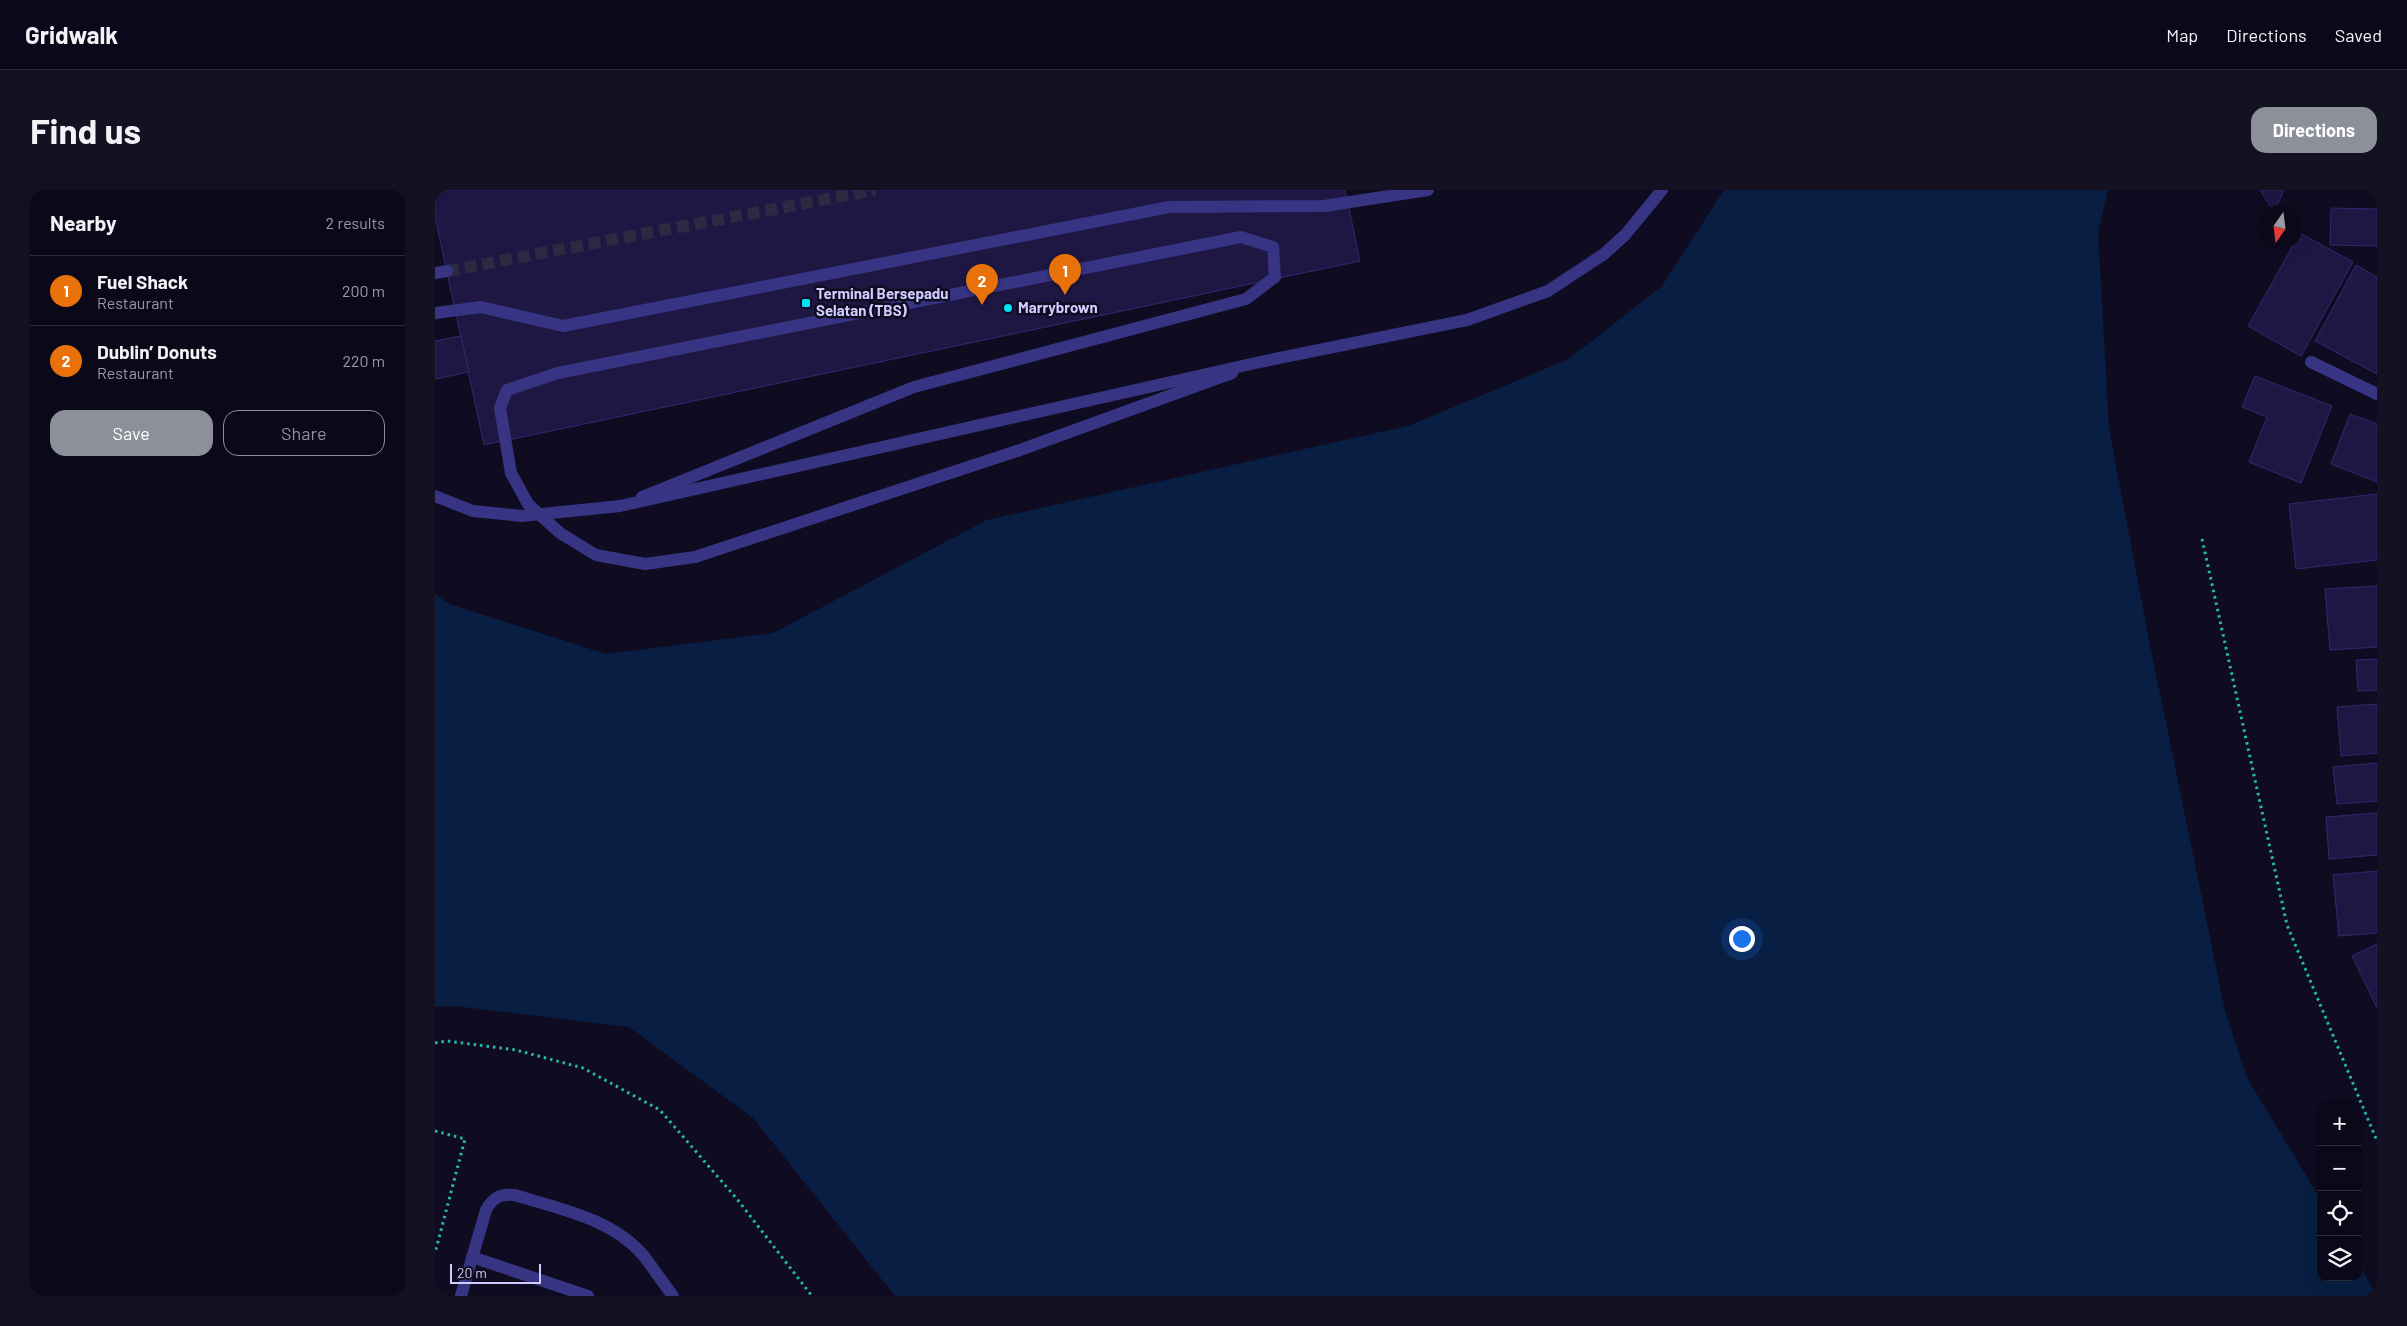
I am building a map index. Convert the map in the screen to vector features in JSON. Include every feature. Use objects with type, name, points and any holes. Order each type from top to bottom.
[{"type":"street","points":[[435,313],[481,307],[563,326],[1169,208],[1324,206],[1428,190]]},
{"type":"street","points":[[435,496],[473,511],[522,516],[620,506],[1260,362],[1467,320],[1548,291],[1604,254],[1625,235],[1662,190]]},
{"type":"street","points":[[620,506],[914,387],[1246,298],[1275,277],[1273,246],[1241,237],[558,373],[507,390],[500,408],[511,473],[528,504],[560,533],[596,555],[645,564],[695,557],[1017,452],[1260,362]]},
{"type":"street","points":[[2311,362],[2377,394]]},
{"type":"street","points":[[461,1296],[490,1202],[497,1196],[515,1195],[595,1220],[619,1235],[643,1255],[673,1296]]},
{"type":"street","points":[[472,1257],[588,1296]]},
{"type":"path","points":[[2202,539],[2287,926],[2377,1142]]},
{"type":"path","points":[[435,1042],[447,1041],[516,1050],[583,1068],[660,1110],[737,1199],[812,1296]]},
{"type":"path","points":[[435,1131],[465,1138],[435,1253]]},
{"type":"water","points":[[1724,190],[2108,190],[2098,233],[2109,429],[2149,640],[2225,1011],[2247,1078],[2317,1193],[2317,1281],[2362,1281],[2362,1269],[2377,1296],[895,1296],[753,1118],[629,1027],[455,1006],[435,1007],[435,594],[449,604],[606,654],[773,633],[987,520],[1408,426],[1569,359],[1662,286]]},
{"type":"building","name":"Terminal Bersepadu Selatan (TBS)","points":[[435,190],[1345,190],[1360,261],[484,445],[435,217]]},
{"type":"building","points":[[2260,190],[2284,190],[2277,205],[2270,205]]},
{"type":"building","points":[[2331,208],[2377,209],[2377,246],[2330,245]]},
{"type":"building","points":[[2302,234],[2353,262],[2301,356],[2248,326],[2290,250],[2302,250]]},
{"type":"building","points":[[2356,265],[2377,277],[2377,374],[2315,341]]},
{"type":"building","points":[[461,336],[469,372],[435,379],[435,341]]},
{"type":"building","points":[[2255,376],[2332,406],[2301,483],[2249,462],[2267,417],[2242,407]]},
{"type":"building","points":[[2350,414],[2377,424],[2377,482],[2331,464]]},
{"type":"building","points":[[2377,494],[2377,560],[2296,569],[2289,504]]},
{"type":"building","points":[[2377,586],[2377,647],[2330,650],[2325,589]]},
{"type":"building","points":[[2377,659],[2377,690],[2358,691],[2356,660]]},
{"type":"building","points":[[2377,704],[2377,753],[2341,756],[2337,707]]},
{"type":"building","points":[[2377,763],[2377,801],[2337,804],[2333,767]]},
{"type":"building","points":[[2377,813],[2377,855],[2329,859],[2326,817]]},
{"type":"building","points":[[2377,871],[2377,933],[2339,936],[2333,875]]},
{"type":"building","points":[[2377,944],[2377,1008],[2352,956]]},
{"type":"tunnel","points":[[447,271],[875,190]]},
{"type":"place","name":"Fuel Shack","points":[[1065,295]]},
{"type":"place","name":"Terminal Bersepadu Selatan (TBS)","points":[[806,303]]},
{"type":"place","name":"Dublin’ Donuts","points":[[982,305]]},
{"type":"place","name":"Marrybrown","points":[[1008,308]]}]
